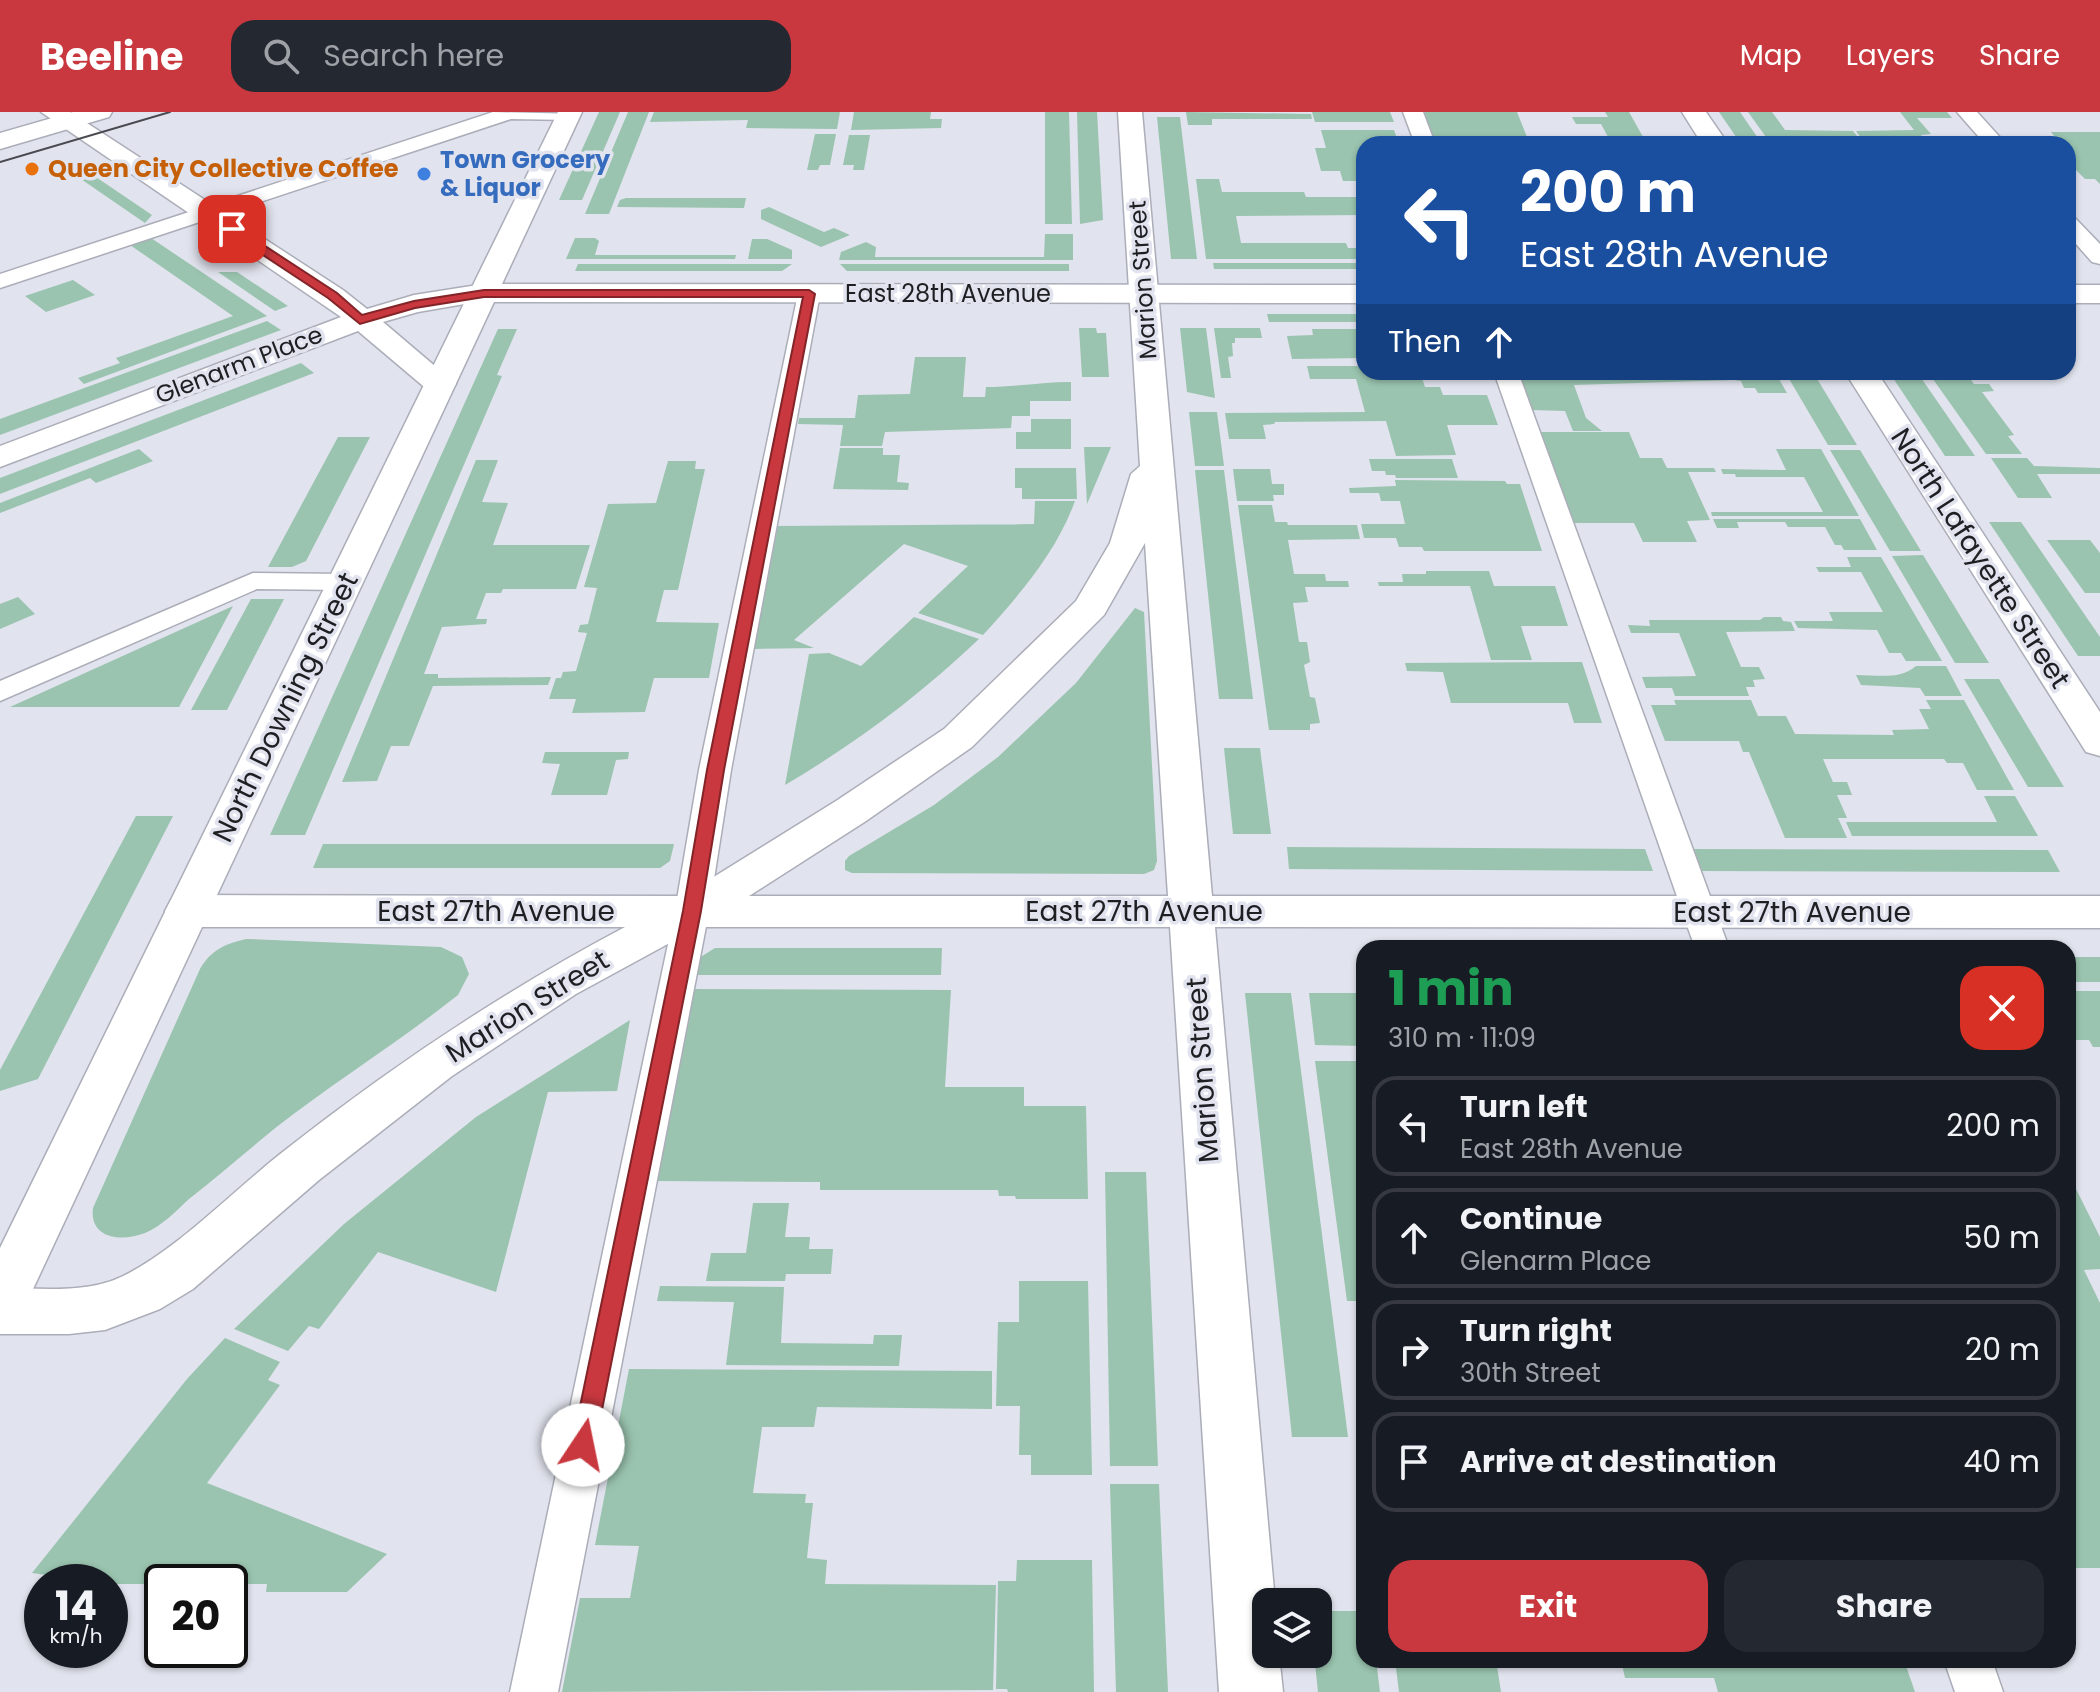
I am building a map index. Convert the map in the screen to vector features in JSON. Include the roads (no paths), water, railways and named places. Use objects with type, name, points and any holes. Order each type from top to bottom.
[{"type":"street","points":[[0,141],[60,117],[100,112]]},
{"type":"street","name":"Marion Street","points":[[1130,112],[1251,1692]]},
{"type":"street","points":[[1694,112],[1710,136]]},
{"type":"street","name":"North Downing Street","points":[[0,1303],[570,113]]},
{"type":"street","points":[[60,117],[333,296],[440,384]]},
{"type":"street","name":"East 28th Avenue","points":[[484,293],[1356,294]]},
{"type":"street","name":"Glenarm Place","points":[[0,457],[360,320],[414,304],[484,293]]},
{"type":"street","points":[[2076,294],[2100,294]]},
{"type":"street","name":"North Lafayette Street","points":[[1866,380],[2100,743]]},
{"type":"street","name":"Marion Street","points":[[0,1311],[93,1308],[141,1293],[174,1273],[301,1166],[435,1063],[560,982],[692,911],[851,811],[958,738],[1091,607],[1128,543],[1156,449]]},
{"type":"street","name":"East 27th Avenue","points":[[187,911],[1190,911],[1706,930],[2100,912]]},
{"type":"lane","points":[[1413,112],[1422,136]]},
{"type":"lane","points":[[1967,112],[1989,136]]},
{"type":"lane","points":[[0,281],[509,113],[570,113]]},
{"type":"lane","points":[[2076,231],[2100,257]]},
{"type":"lane","points":[[534,1692],[692,911],[715,770],[809,294]]},
{"type":"lane","points":[[1509,380],[1706,930]]},
{"type":"lane","points":[[0,692],[253,581],[345,582]]},
{"type":"lane","points":[[1971,1668],[1979,1692]]},
{"type":"tram line","points":[[0,162],[170,112]]},
{"type":"place","name":"Queen City Collective Coffee","points":[[32,169]]},
{"type":"place","name":"Town Grocery & Liquor","points":[[424,174]]}]
